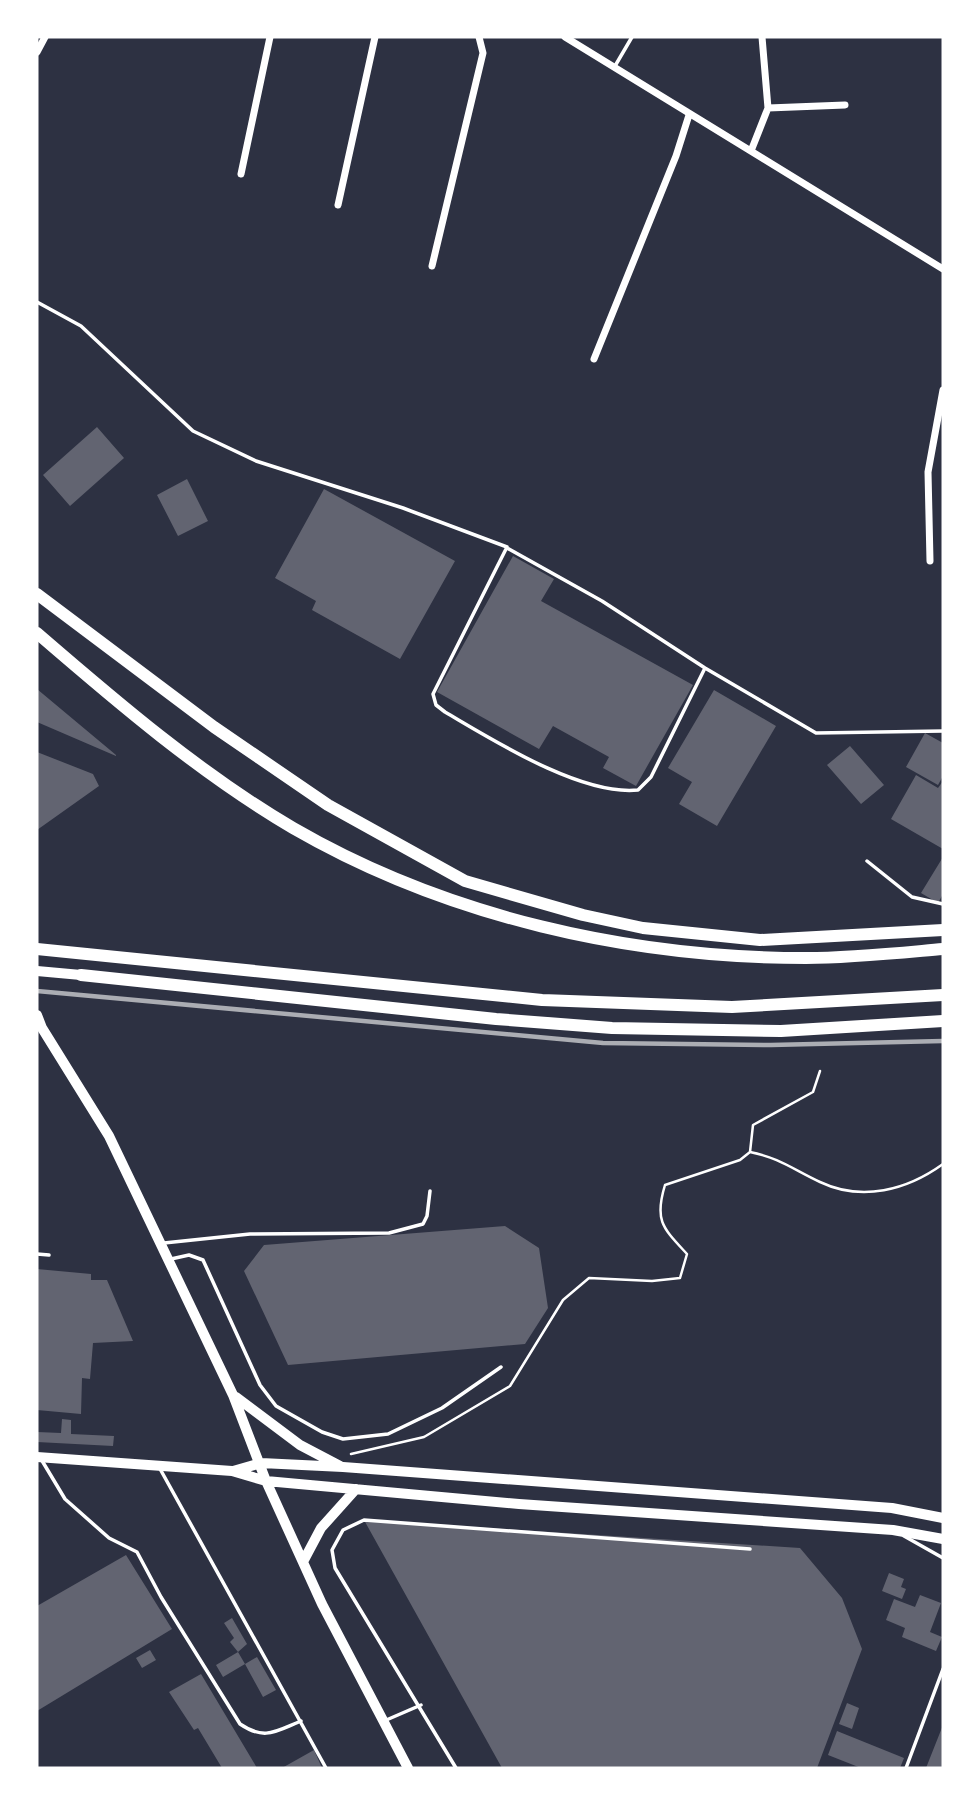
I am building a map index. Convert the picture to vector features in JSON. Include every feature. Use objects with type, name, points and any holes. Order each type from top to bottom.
[{"type":"highway","points":[[37,594],[214,726],[328,805],[465,881],[583,915],[643,928],[760,940],[943,930]]},
{"type":"highway","points":[[37,633],[205,770],[292,828],[426,890],[538,927],[650,946],[733,956],[807,958],[943,949]]},
{"type":"highway","points":[[37,949],[541,1000],[732,1007],[943,995]]},
{"type":"highway","points":[[81,975],[496,1020],[612,1028],[781,1031],[943,1021]]},
{"type":"main road","points":[[37,971],[81,975]]},
{"type":"main road","points":[[37,1015],[39,1026],[109,1136],[166,1260],[233,1395],[266,1481],[328,1616],[408,1768]]},
{"type":"main road","points":[[233,1395],[300,1446],[343,1468]]},
{"type":"main road","points":[[38,1457],[232,1471],[266,1481],[519,1504],[893,1530],[943,1539]]},
{"type":"main road","points":[[232,1471],[261,1463],[343,1468],[891,1508],[943,1518]]},
{"type":"main road","points":[[304,1560],[321,1528],[356,1489]]},
{"type":"street","points":[[37,52],[45,37]]},
{"type":"street","points":[[241,174],[270,37]]},
{"type":"street","points":[[338,205],[375,37]]},
{"type":"street","points":[[432,266],[483,52],[479,37]]},
{"type":"street","points":[[565,37],[943,268]]},
{"type":"street","points":[[751,151],[768,108],[762,37]]},
{"type":"street","points":[[768,108],[845,105]]},
{"type":"street","points":[[594,359],[676,156],[689,115]]},
{"type":"street","points":[[930,561],[928,472],[943,390]]},
{"type":"lane","points":[[614,67],[632,37]]},
{"type":"lane","points":[[37,302],[80,326],[193,431],[256,461],[403,509],[507,547],[602,601],[705,668],[816,733],[943,731]]},
{"type":"lane","points":[[507,547],[435,685],[433,694],[436,705],[445,712],[516,753],[582,781],[609,789],[638,790],[651,777],[705,668]]},
{"type":"lane","points":[[867,861],[912,897],[943,904]]},
{"type":"lane","points":[[159,1244],[250,1234],[389,1233],[423,1224],[427,1216],[430,1191]]},
{"type":"lane","points":[[37,1254],[49,1255]]},
{"type":"lane","points":[[166,1260],[190,1255],[204,1260],[260,1385],[276,1406],[323,1432],[343,1439],[388,1434],[420,1421],[501,1367]]},
{"type":"lane","points":[[38,1457],[65,1499],[109,1538],[137,1552],[161,1597],[240,1724],[256,1734],[271,1733],[301,1721]]},
{"type":"lane","points":[[159,1465],[326,1768]]},
{"type":"lane","points":[[456,1768],[421,1705],[335,1568],[332,1550],[343,1530],[364,1520],[750,1549]]},
{"type":"lane","points":[[893,1530],[943,1558]]},
{"type":"lane","points":[[905,1768],[943,1669]]},
{"type":"lane","points":[[382,1722],[421,1705]]},
{"type":"path","points":[[351,1454],[424,1437],[510,1387],[563,1300],[589,1278],[652,1281],[680,1278],[687,1254],[666,1232],[658,1208],[665,1185],[740,1160],[750,1152],[753,1125],[813,1092],[820,1070]]},
{"type":"path","points":[[750,1152],[783,1160],[820,1182],[843,1190],[860,1192],[885,1192],[931,1173],[943,1164]]},
{"type":"building","points":[[97,427],[124,458],[70,506],[43,475]]},
{"type":"building","points":[[187,479],[208,521],[178,536],[157,495]]},
{"type":"building","points":[[324,489],[455,561],[400,659],[312,610],[316,601],[275,578]]},
{"type":"building","points":[[513,556],[554,579],[541,601],[693,685],[636,786],[603,768],[609,757],[553,726],[539,749],[437,692]]},
{"type":"building","points":[[37,689],[116,755],[116,756],[37,722]]},
{"type":"building","points":[[714,690],[776,726],[717,826],[679,804],[692,782],[668,768]]},
{"type":"building","points":[[925,733],[943,743],[943,776],[938,785],[906,767]]},
{"type":"building","points":[[850,746],[884,785],[861,804],[827,765]]},
{"type":"building","points":[[37,752],[93,774],[99,786],[37,830]]},
{"type":"building","points":[[916,775],[938,788],[943,781],[943,849],[891,819]]},
{"type":"building","points":[[943,857],[943,894],[938,903],[921,893]]},
{"type":"building","points":[[505,1226],[539,1248],[548,1308],[525,1344],[288,1365],[244,1271],[264,1245]]},
{"type":"building","points":[[37,1269],[91,1274],[91,1280],[107,1280],[133,1341],[93,1343],[90,1379],[82,1378],[81,1414],[37,1410]]},
{"type":"building","points":[[62,1419],[71,1420],[71,1434],[114,1436],[113,1446],[37,1442],[37,1432],[61,1433]]},
{"type":"building","points":[[364,1520],[800,1548],[842,1598],[862,1649],[817,1768],[502,1768]]},
{"type":"building","points":[[126,1555],[172,1629],[37,1711],[37,1606]]},
{"type":"building","points":[[889,1573],[904,1579],[901,1587],[906,1589],[902,1599],[882,1591]]},
{"type":"building","points":[[920,1595],[941,1603],[930,1632],[942,1637],[936,1651],[902,1637],[905,1628],[886,1620],[894,1599],[915,1607]]},
{"type":"building","points":[[232,1618],[247,1644],[238,1652],[230,1642],[234,1638],[224,1623]]},
{"type":"building","points":[[150,1650],[156,1660],[142,1668],[136,1658]]},
{"type":"building","points":[[238,1652],[245,1664],[223,1677],[216,1665]]},
{"type":"building","points":[[257,1657],[276,1690],[263,1697],[245,1664]]},
{"type":"building","points":[[201,1674],[257,1768],[222,1768],[198,1728],[194,1730],[169,1692]]},
{"type":"building","points":[[847,1703],[859,1708],[852,1729],[839,1724]]},
{"type":"building","points":[[943,1725],[943,1768],[926,1768]]},
{"type":"building","points":[[837,1731],[904,1758],[900,1768],[861,1768],[828,1755]]},
{"type":"building","points":[[314,1750],[322,1768],[282,1768]]},
{"type":"railway","points":[[37,991],[603,1043],[771,1045],[943,1041]]}]
